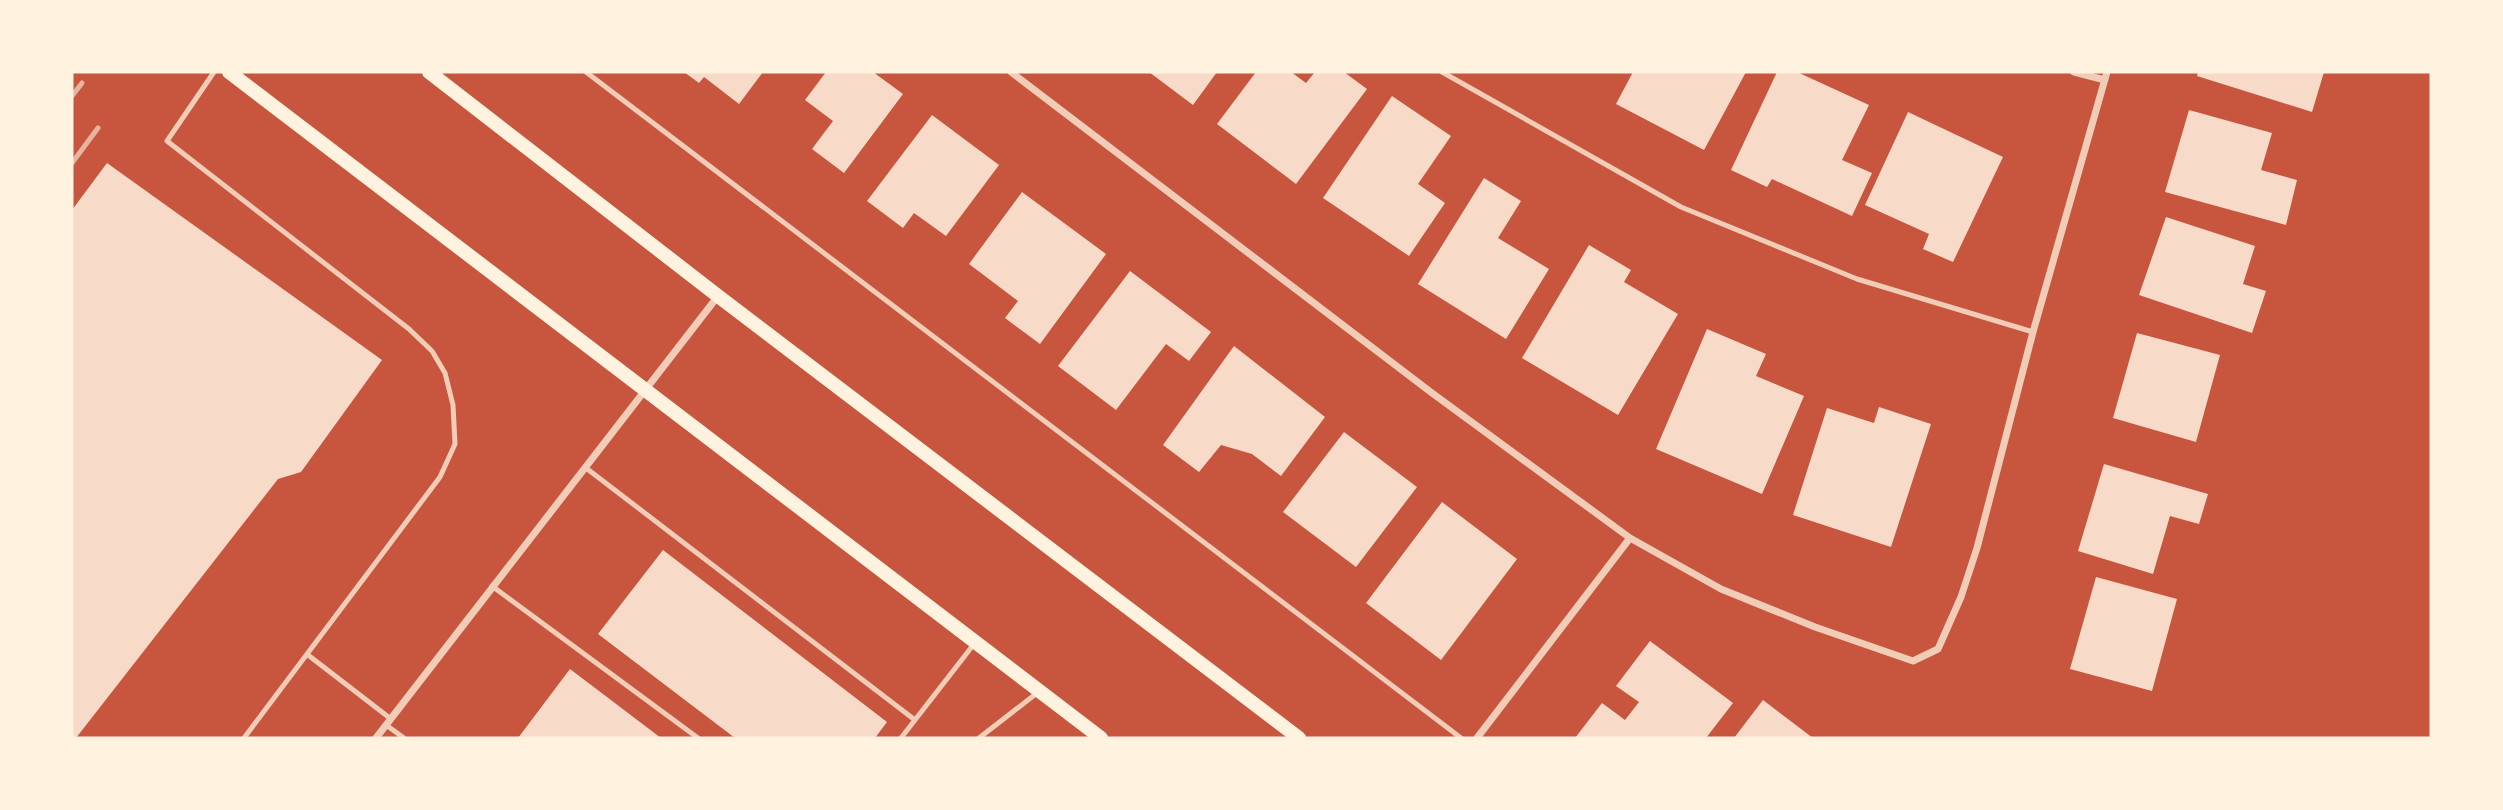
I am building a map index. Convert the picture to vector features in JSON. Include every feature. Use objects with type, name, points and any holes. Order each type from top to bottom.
[{"type":"main road","points":[[229,72],[1101,738]]},
{"type":"main road","points":[[429,72],[718,296],[1299,738]]},
{"type":"street","points":[[1011,72],[1357,336],[1630,538],[1721,589],[1815,627],[1913,661],[1938,649],[1961,597],[1977,548],[2033,332],[2106,76],[2074,72]]},
{"type":"street","points":[[376,738],[718,296]]},
{"type":"street","points":[[1477,738],[1630,538]]},
{"type":"lane","points":[[214,72],[167,141],[409,329],[432,351],[445,373],[453,405],[455,444],[440,477],[244,738]]},
{"type":"lane","points":[[586,72],[1461,738]]},
{"type":"lane","points":[[1442,72],[1681,207],[1857,279],[2033,332]]},
{"type":"lane","points":[[586,468],[915,720]]},
{"type":"lane","points":[[492,586],[698,738]]},
{"type":"lane","points":[[901,738],[975,643]]},
{"type":"lane","points":[[308,655],[404,738]]},
{"type":"lane","points":[[979,738],[1039,691]]},
{"type":"building","points":[[684,72],[763,72],[739,104],[704,77],[699,83]]},
{"type":"building","points":[[826,72],[873,72],[903,94],[844,173],[812,149],[833,121],[805,100]]},
{"type":"building","points":[[1149,72],[1217,72],[1193,105]]},
{"type":"building","points":[[1256,72],[1291,72],[1306,83],[1315,72],[1344,72],[1367,89],[1296,184],[1217,124]]},
{"type":"building","points":[[1633,72],[1746,72],[1704,150],[1616,104]]},
{"type":"building","points":[[1777,72],[1797,72],[1869,105],[1842,160],[1872,173],[1852,216],[1772,179],[1767,187],[1731,170]]},
{"type":"building","points":[[2198,72],[2324,72],[2312,112],[2197,76]]},
{"type":"building","points":[[1392,96],[1451,136],[1418,184],[1445,203],[1409,256],[1323,198]]},
{"type":"building","points":[[2189,110],[2272,133],[2261,170],[2297,180],[2286,225],[2165,192]]},
{"type":"building","points":[[1908,112],[2003,157],[1953,262],[1923,249],[1929,234],[1865,205]]},
{"type":"building","points":[[932,115],[999,165],[946,236],[914,213],[903,228],[867,201]]},
{"type":"building","points":[[107,163],[382,360],[301,472],[278,479],[76,738],[72,738],[72,210]]},
{"type":"building","points":[[1484,178],[1521,201],[1498,238],[1549,269],[1506,339],[1418,284]]},
{"type":"building","points":[[1022,192],[1106,254],[1040,344],[1005,318],[1018,301],[969,264]]},
{"type":"building","points":[[2166,217],[2255,246],[2243,284],[2266,291],[2252,333],[2139,295]]},
{"type":"building","points":[[1589,245],[1631,270],[1624,282],[1678,314],[1618,415],[1522,358]]},
{"type":"building","points":[[1130,271],[1211,332],[1189,361],[1166,344],[1116,410],[1058,366]]},
{"type":"building","points":[[1707,329],[1766,354],[1756,376],[1804,396],[1762,494],[1656,449]]},
{"type":"building","points":[[2137,333],[2220,355],[2196,442],[2113,418]]},
{"type":"building","points":[[1234,346],[1325,417],[1281,476],[1252,454],[1221,445],[1199,472],[1163,445]]},
{"type":"building","points":[[1879,407],[1931,424],[1891,547],[1793,515],[1827,408],[1874,423]]},
{"type":"building","points":[[1344,432],[1417,487],[1356,567],[1283,512]]},
{"type":"building","points":[[2104,464],[2208,494],[2199,524],[2170,516],[2153,574],[2078,551]]},
{"type":"building","points":[[1442,502],[1517,559],[1441,660],[1366,603]]},
{"type":"building","points":[[663,550],[887,722],[875,738],[735,738],[598,634]]},
{"type":"building","points":[[2096,577],[2177,599],[2152,691],[2070,669]]},
{"type":"building","points":[[1650,641],[1733,703],[1706,738],[1575,738],[1602,703],[1625,720],[1639,702],[1616,686]]},
{"type":"building","points":[[570,669],[661,738],[518,738]]},
{"type":"building","points":[[1763,700],[1813,738],[1734,738]]},
{"type":"railway","points":[[72,96],[82,83]]},
{"type":"railway","points":[[72,163],[98,128]]}]
